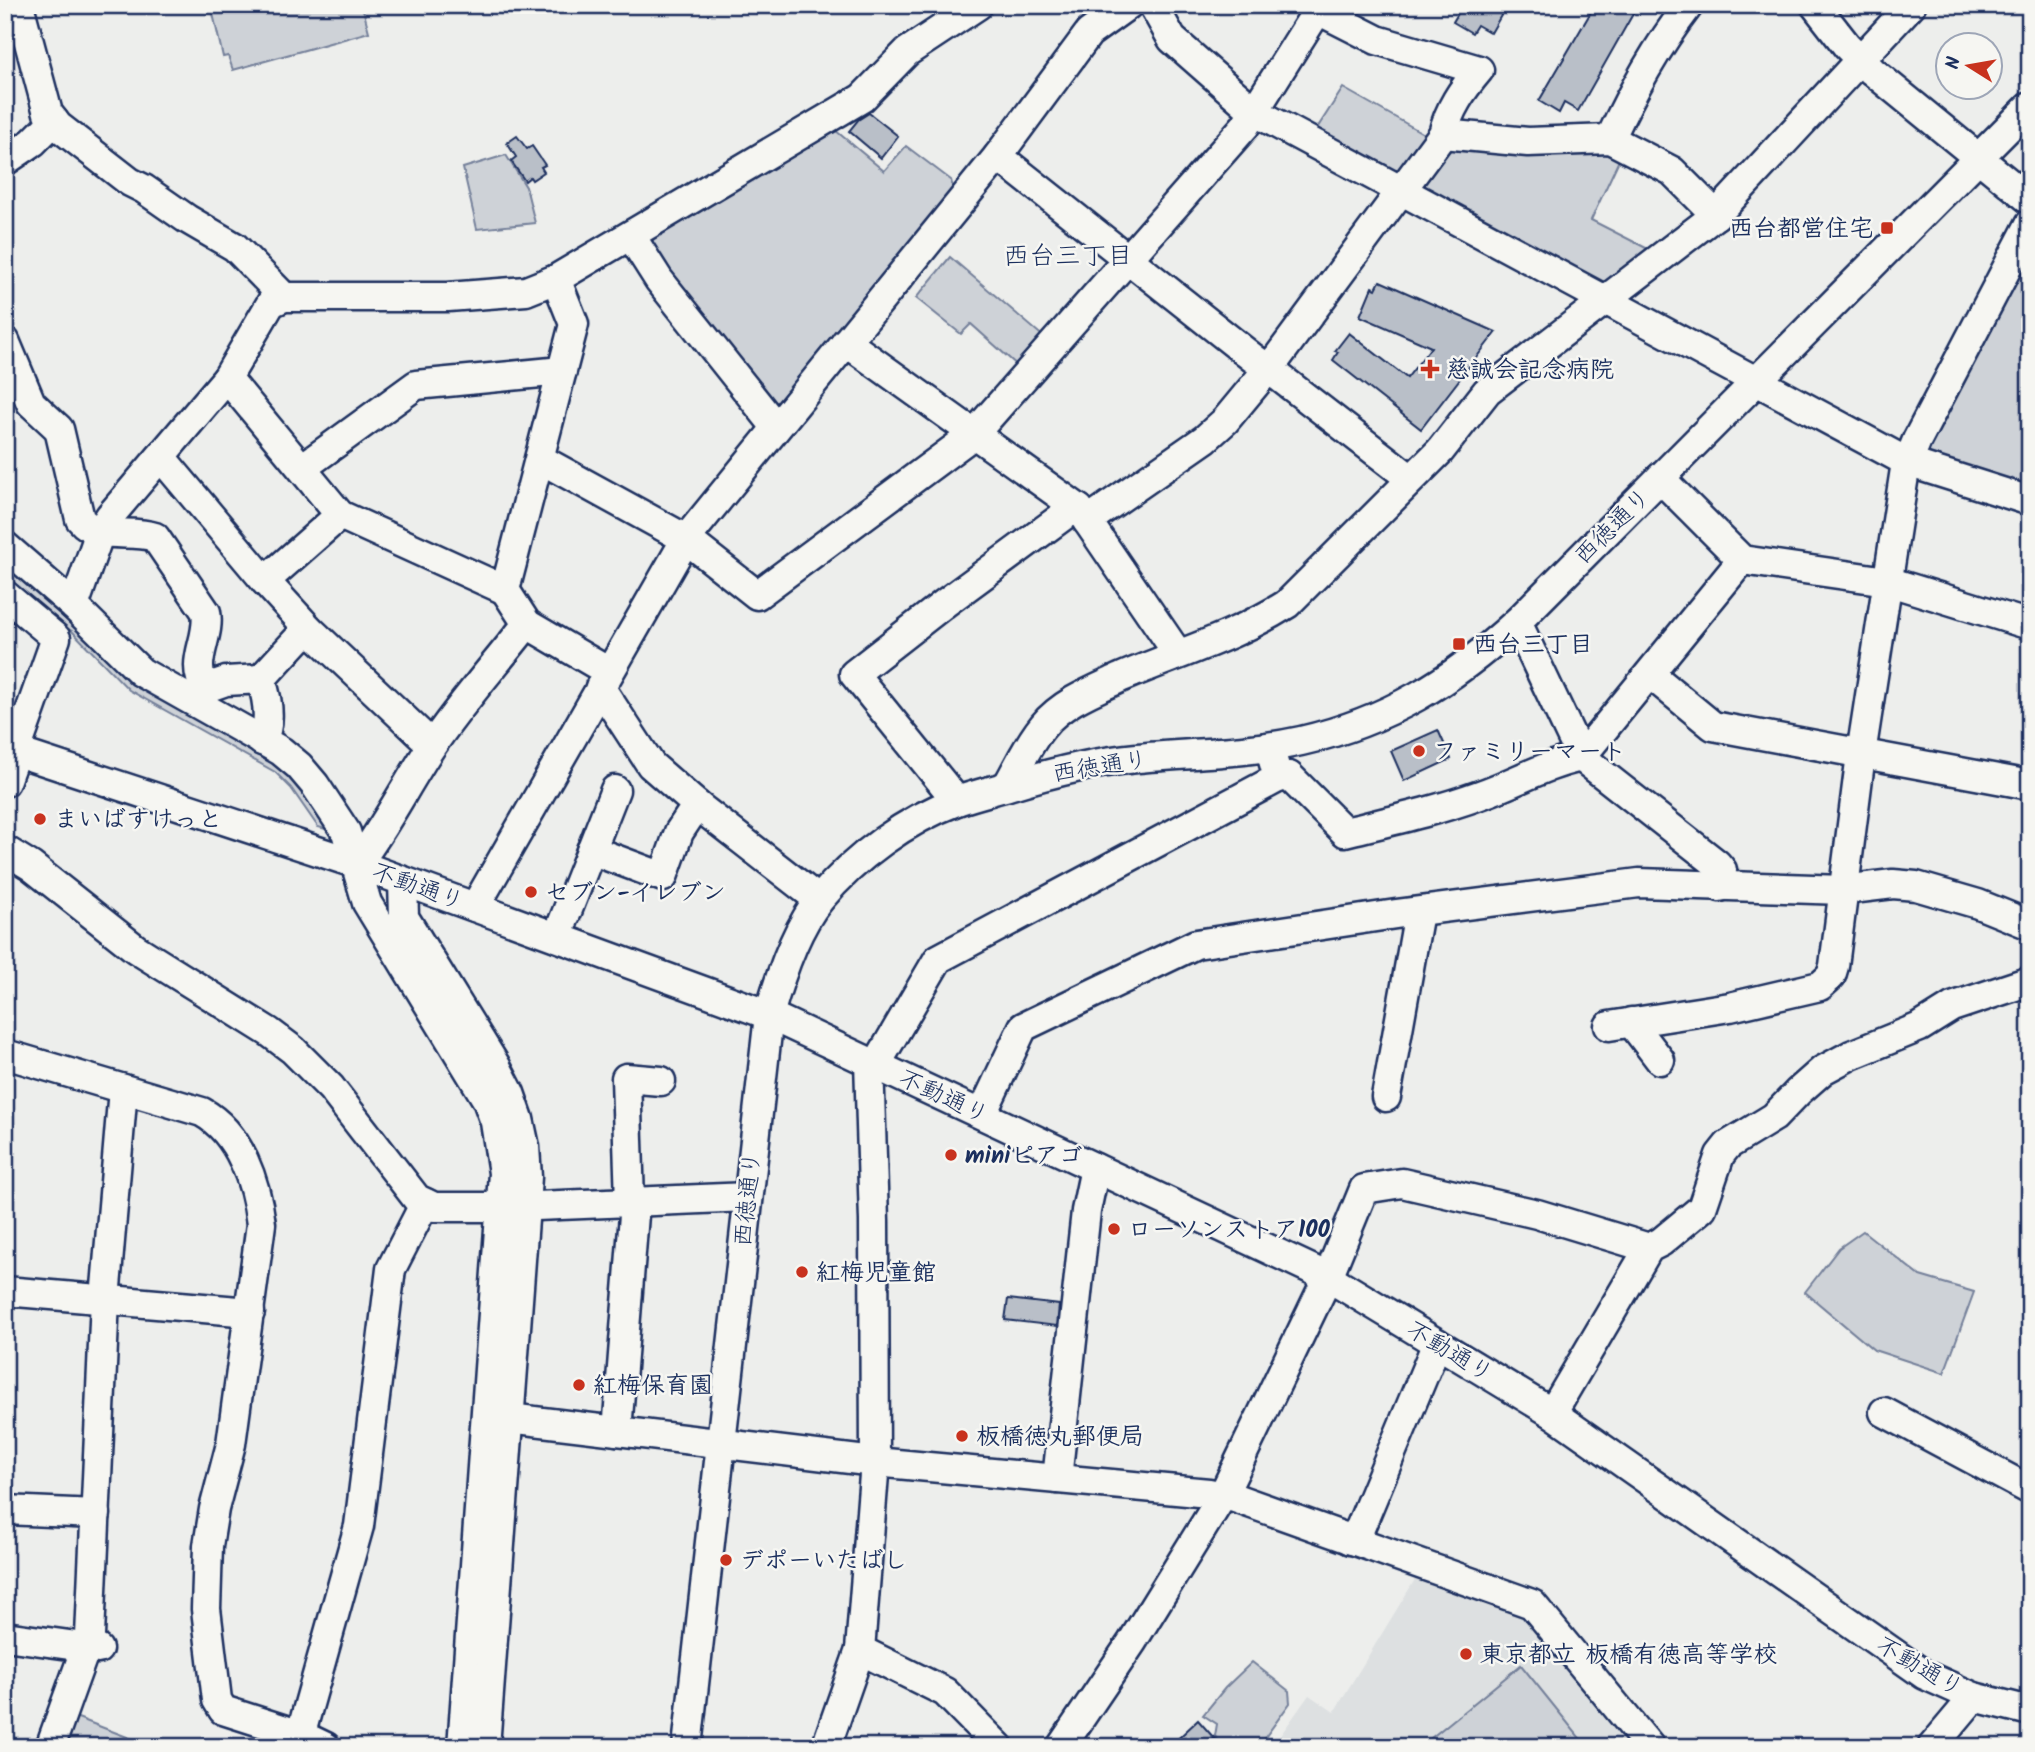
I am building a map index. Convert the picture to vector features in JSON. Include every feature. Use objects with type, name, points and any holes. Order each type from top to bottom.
[{"type":"street","points":[[19,5],[48,113],[54,121],[130,182],[235,247],[284,297]]},
{"type":"street","points":[[74,606],[100,532],[110,516],[227,378],[271,303],[284,297],[448,297],[527,291],[556,279],[862,98],[906,52],[978,5]]},
{"type":"street","points":[[475,907],[686,539],[998,156],[1089,33],[1128,5]]},
{"type":"street","points":[[1153,5],[1172,40],[1255,112],[1907,462],[2030,501]]},
{"type":"street","points":[[1610,139],[1636,82],[1689,5]]},
{"type":"street","points":[[1815,5],[1860,60],[2030,200]]},
{"type":"street","points":[[1007,786],[1043,725],[1066,706],[1093,690],[1259,622],[1287,604],[1440,451],[1487,391],[1716,215],[1910,5]]},
{"type":"street","points":[[540,459],[686,539],[757,595],[974,434],[1255,112],[1320,8],[1377,40],[1479,71],[1461,91],[1447,118],[1443,134],[1225,421],[1208,437],[1083,515],[1066,514],[854,674],[957,801]]},
{"type":"street","name":"西徳通り","points":[[687,1747],[769,1015],[789,956],[819,900],[882,842],[918,819],[957,801],[1038,776],[1104,762],[1270,747],[1334,732],[1399,706],[1461,670],[1517,622],[2030,106]]},
{"type":"street","points":[[5,161],[33,142],[54,121]]},
{"type":"street","points":[[1443,134],[1528,142],[1610,139],[1672,172],[1716,215]]},
{"type":"street","points":[[998,156],[1411,479]]},
{"type":"street","points":[[1660,1060],[1620,1024],[1730,1007],[1820,986],[1830,976],[1834,966],[1861,754],[1907,462],[2030,224]]},
{"type":"street","points":[[631,236],[659,280],[776,427]]},
{"type":"street","points":[[505,590],[573,324],[556,279]]},
{"type":"street","points":[[5,341],[30,403],[59,429],[80,519],[86,526],[100,532],[141,532],[155,537],[206,612],[208,626],[198,656],[201,696]]},
{"type":"street","points":[[846,342],[1083,515],[1178,654]]},
{"type":"street","points":[[302,468],[416,385],[562,371]]},
{"type":"street","points":[[227,378],[340,515],[505,590],[527,624],[605,679],[651,765],[697,805],[819,900]]},
{"type":"street","points":[[161,457],[308,628],[432,745]]},
{"type":"street","points":[[1660,478],[1742,560],[1887,581],[2030,625]]},
{"type":"street","points":[[265,581],[340,515]]},
{"type":"street","points":[[5,546],[74,606],[141,672],[201,696],[290,758],[315,785],[346,832],[368,903],[487,1100],[495,1122],[503,1173],[513,1207],[509,1418],[485,1747]]},
{"type":"street","points":[[826,1747],[860,1650],[876,1462],[873,1063],[938,959],[1278,778],[1289,776],[1345,832],[1434,811],[1504,787],[1554,763],[1581,757],[1742,560]]},
{"type":"street","points":[[5,595],[63,637],[11,750],[5,782]]},
{"type":"street","points":[[1517,622],[1581,757],[1717,864],[1722,870],[1720,887]]},
{"type":"street","points":[[357,864],[376,838],[432,745],[527,624]]},
{"type":"street","points":[[201,696],[226,681],[261,679],[308,628]]},
{"type":"street","points":[[1650,674],[1713,726],[2030,785]]},
{"type":"street","points":[[261,679],[267,697],[266,733],[262,741]]},
{"type":"street","points":[[1270,747],[1278,778]]},
{"type":"street","name":"不動通り","points":[[11,750],[357,864],[769,1015],[1328,1277],[1552,1413],[1925,1675],[1974,1697],[2030,1711]]},
{"type":"street","points":[[557,937],[615,790]]},
{"type":"street","points":[[591,850],[663,877],[679,832],[697,805]]},
{"type":"street","points":[[5,850],[31,866],[136,949],[269,1032],[293,1050],[331,1088],[416,1199],[434,1208],[748,1197]]},
{"type":"street","points":[[403,881],[404,917],[510,1093],[519,1119],[527,1177],[513,1207],[463,1747]]},
{"type":"street","points":[[982,1114],[1023,1027],[1196,944],[1639,883],[1843,890],[1894,884],[1916,886],[1978,904],[2030,925]]},
{"type":"street","points":[[1386,1097],[1419,912]]},
{"type":"street","points":[[1552,1413],[1649,1248],[1661,1242],[1702,1208],[1720,1155],[1728,1145],[1774,1117],[1823,1070],[1851,1055],[1920,1027],[1952,1007],[2030,981]]},
{"type":"street","points":[[5,1054],[202,1112],[215,1119],[226,1130],[247,1170],[258,1197],[261,1224],[231,1444],[214,1509],[208,1546],[205,1637],[217,1700],[223,1710],[299,1741],[326,1747]]},
{"type":"street","points":[[617,1431],[633,1202],[626,1078],[662,1081]]},
{"type":"street","points":[[50,1747],[92,1648],[90,1636],[105,1299],[123,1089]]},
{"type":"street","points":[[1057,1479],[1086,1211],[1095,1168]]},
{"type":"street","points":[[1061,1747],[1132,1642],[1223,1495],[1328,1277],[1364,1189],[1378,1184],[1402,1183],[1537,1213],[1649,1248]]},
{"type":"street","points":[[299,1741],[359,1525],[391,1269],[425,1203]]},
{"type":"street","points":[[5,1291],[250,1312]]},
{"type":"street","points":[[1351,1540],[1360,1528],[1437,1343]]},
{"type":"street","points":[[1884,1412],[2030,1490]]},
{"type":"street","points":[[509,1418],[876,1462],[1223,1495],[1532,1604],[1650,1747]]},
{"type":"street","points":[[5,1510],[96,1514]]},
{"type":"street","points":[[5,1636],[92,1648]]},
{"type":"street","points":[[860,1650],[944,1692],[999,1747]]},
{"type":"street","points":[[1932,1747],[1974,1697]]},
{"type":"shaded area","points":[[211,5],[362,5],[369,32],[233,70],[228,56],[223,57]]},
{"type":"shaded area","points":[[1343,88],[1428,136],[1402,172],[1391,175],[1314,133]]},
{"type":"shaded area","points":[[835,130],[884,171],[906,146],[951,180],[953,188],[777,403],[768,403],[651,250],[654,234]]},
{"type":"shaded area","points":[[1451,148],[1608,151],[1620,158],[1591,220],[1650,250],[1610,280],[1597,283],[1425,191],[1423,184]]},
{"type":"shaded area","points":[[506,155],[526,187],[535,223],[477,229],[463,168]]},
{"type":"shaded area","points":[[2030,242],[2030,490],[1931,457],[1927,448]]},
{"type":"shaded area","points":[[950,257],[1045,338],[1019,367],[971,324],[961,334],[916,298]]},
{"type":"shaded area","points":[[5,554],[69,609],[275,752],[340,833],[318,827],[291,788],[275,772],[129,690],[72,631],[5,589]]},
{"type":"shaded area","points":[[1863,1231],[1920,1276],[1974,1292],[1944,1373],[1874,1350],[1805,1292],[1839,1248]]},
{"type":"shaded area","name":"東京都立 板橋有徳高等学校","points":[[1419,1573],[1530,1613],[1640,1747],[1272,1747],[1309,1695],[1334,1712]]},
{"type":"shaded area","points":[[1252,1662],[1289,1691],[1290,1703],[1258,1747],[1223,1747],[1215,1736],[1217,1724],[1203,1715],[1225,1688]]},
{"type":"shaded area","points":[[1521,1665],[1587,1747],[1420,1747]]},
{"type":"shaded area","points":[[70,1715],[153,1747],[58,1747]]},
{"type":"building","points":[[1463,5],[1507,5],[1491,33],[1477,25],[1472,33],[1453,22]]},
{"type":"building","points":[[1595,5],[1638,5],[1578,111],[1564,103],[1559,113],[1539,101]]},
{"type":"building","points":[[869,113],[898,136],[881,158],[849,131],[858,120]]},
{"type":"building","points":[[517,136],[527,149],[532,146],[545,165],[541,167],[544,172],[532,180],[530,177],[525,181],[511,161],[516,157],[507,143]]},
{"type":"building","points":[[1380,281],[1496,332],[1421,429],[1333,360],[1338,352],[1335,351],[1349,333],[1407,378],[1431,347],[1360,316],[1372,287],[1376,289]]},
{"type":"building","points":[[1438,730],[1451,759],[1404,781],[1391,751]]},
{"type":"building","points":[[1008,1299],[1059,1305],[1057,1326],[1005,1320]]},
{"type":"building","points":[[1198,1720],[1222,1747],[1169,1747]]},
{"type":"place","name":"西台都営住宅","points":[[1887,228]]},
{"type":"place","name":"慈誠会記念病院","points":[[1430,369]]},
{"type":"place","name":"西台三丁目","points":[[1459,644]]},
{"type":"place","name":"ファミリーマート","points":[[1419,751]]},
{"type":"place","name":"まいばすけっと","points":[[40,819]]},
{"type":"place","name":"セブン-イレブン","points":[[531,892]]},
{"type":"place","name":"miniピアゴ","points":[[951,1155]]},
{"type":"place","name":"ローソンストア100","points":[[1114,1229]]},
{"type":"place","name":"紅梅児童館","points":[[802,1272]]},
{"type":"place","name":"紅梅保育園","points":[[579,1385]]},
{"type":"place","name":"板橋徳丸郵便局","points":[[962,1436]]},
{"type":"place","name":"デポーいたばし","points":[[726,1560]]},
{"type":"place","name":"東京都立 板橋有徳高等学校","points":[[1466,1654]]},
{"type":"district","name":"西台三丁目","points":[[1068,255]]}]
